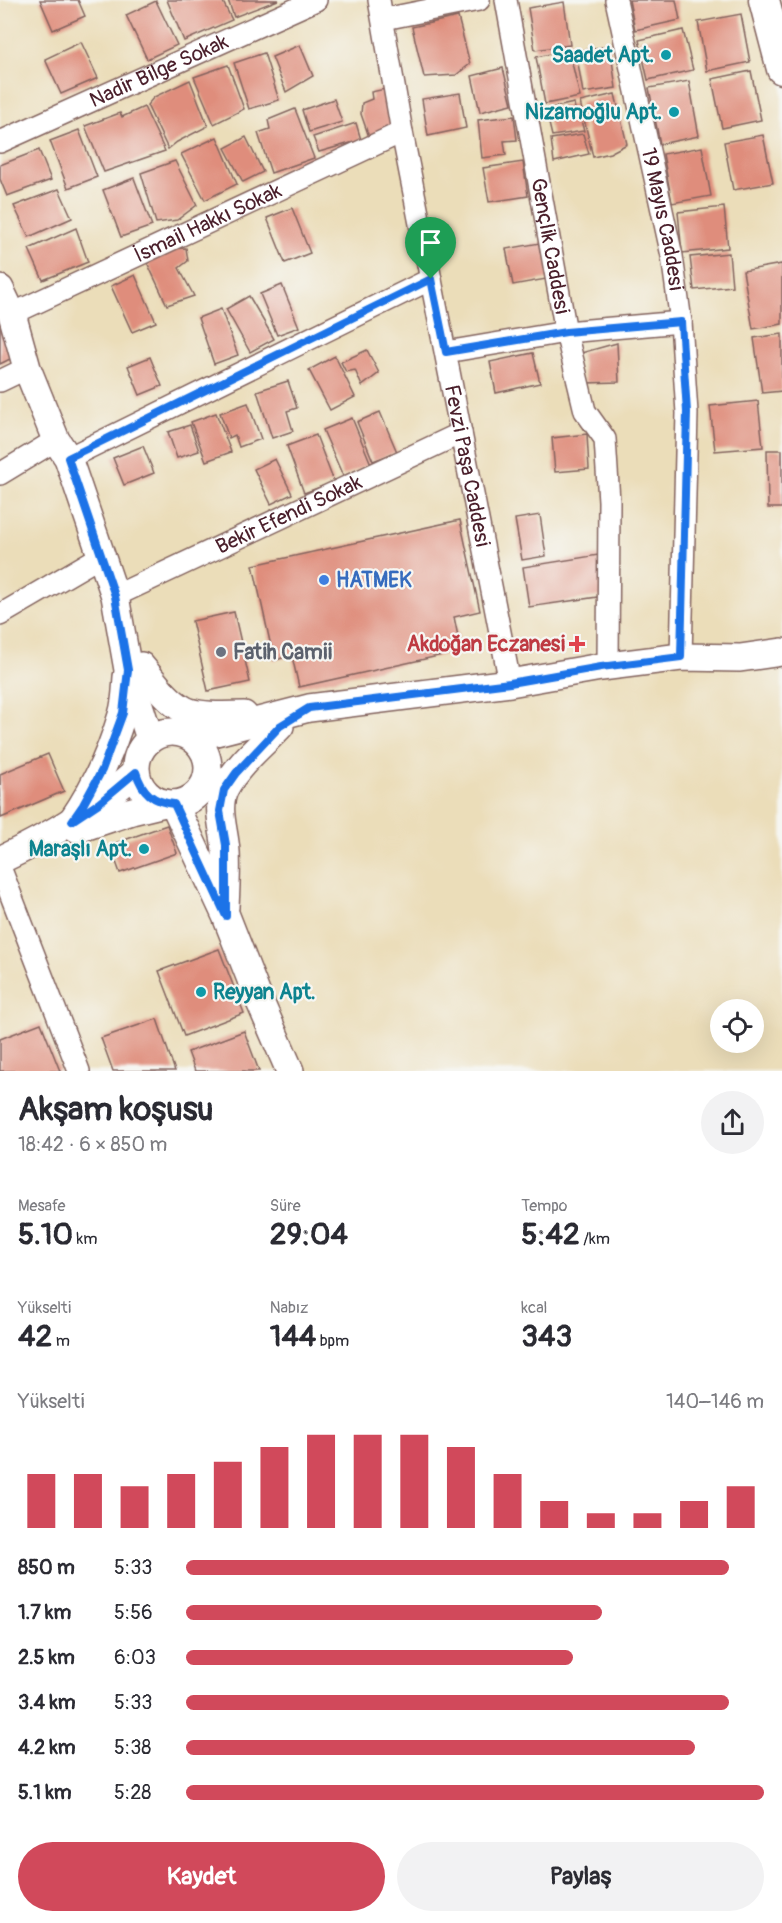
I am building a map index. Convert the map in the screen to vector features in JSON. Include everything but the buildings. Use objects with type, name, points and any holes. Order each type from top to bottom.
[{"type":"main road","points":[[764,0],[782,69]]},
{"type":"street","name":"Nadir Bilge Sokak","points":[[0,142],[316,0]]},
{"type":"street","points":[[382,10],[479,0]]},
{"type":"street","name":"Gençlik Caddesi","points":[[506,0],[566,332],[585,411],[605,439],[609,501],[608,666]]},
{"type":"street","name":"19 Mayıs Caddesi","points":[[616,0],[672,256],[681,322],[687,412],[681,657]]},
{"type":"street","name":"Fevzi Paşa Caddesi","points":[[382,10],[402,132],[510,683]]},
{"type":"street","name":"İsmail Hakkı Sokak","points":[[4,299],[402,132]]},
{"type":"street","points":[[0,474],[62,449],[431,279]]},
{"type":"street","points":[[4,299],[27,368],[62,449],[101,556],[135,668],[172,736],[201,745],[206,754],[208,765],[204,783],[226,912]]},
{"type":"street","points":[[446,352],[566,332],[681,322]]},
{"type":"street","points":[[0,381],[27,368]]},
{"type":"street","name":"Bekir Efendi Sokak","points":[[117,609],[461,433]]},
{"type":"street","points":[[0,615],[101,556]]},
{"type":"street","points":[[290,1071],[257,995],[226,912],[169,804],[154,799],[139,783],[136,772],[141,748],[172,736],[608,666],[681,657],[740,658],[782,652]]},
{"type":"street","points":[[135,668],[184,710],[222,716],[291,716]]},
{"type":"street","points":[[72,821],[83,805],[106,758],[123,713],[135,668]]},
{"type":"street","points":[[12,855],[132,811],[184,802],[204,783],[291,716]]},
{"type":"street","points":[[226,912],[226,854],[220,811],[224,790],[236,773],[291,716]]},
{"type":"street","points":[[12,855],[99,803],[136,772]]},
{"type":"street","points":[[0,867],[79,1071]]},
{"type":"place","name":"Saadet Apt.","points":[[666,55]]},
{"type":"place","name":"Nizamoğlu Apt.","points":[[674,112]]},
{"type":"place","name":"HATMEK","points":[[324,580]]},
{"type":"place","name":"Akdoğan Eczanesi","points":[[577,644]]},
{"type":"place","name":"Fatih Camii","points":[[221,652]]},
{"type":"place","name":"Maraşlı Apt.","points":[[144,849]]},
{"type":"place","name":"Reyyan Apt.","points":[[201,992]]},
{"type":"route","points":[[431,279],[446,352],[566,332],[681,322],[687,412],[681,657],[601,667],[510,683],[309,708],[280,726],[236,773],[224,790],[220,811],[226,845],[226,916],[174,804],[154,799],[145,792],[136,772],[99,803],[72,821],[102,770],[123,713],[128,670],[115,596],[68,458],[431,279]]}]
